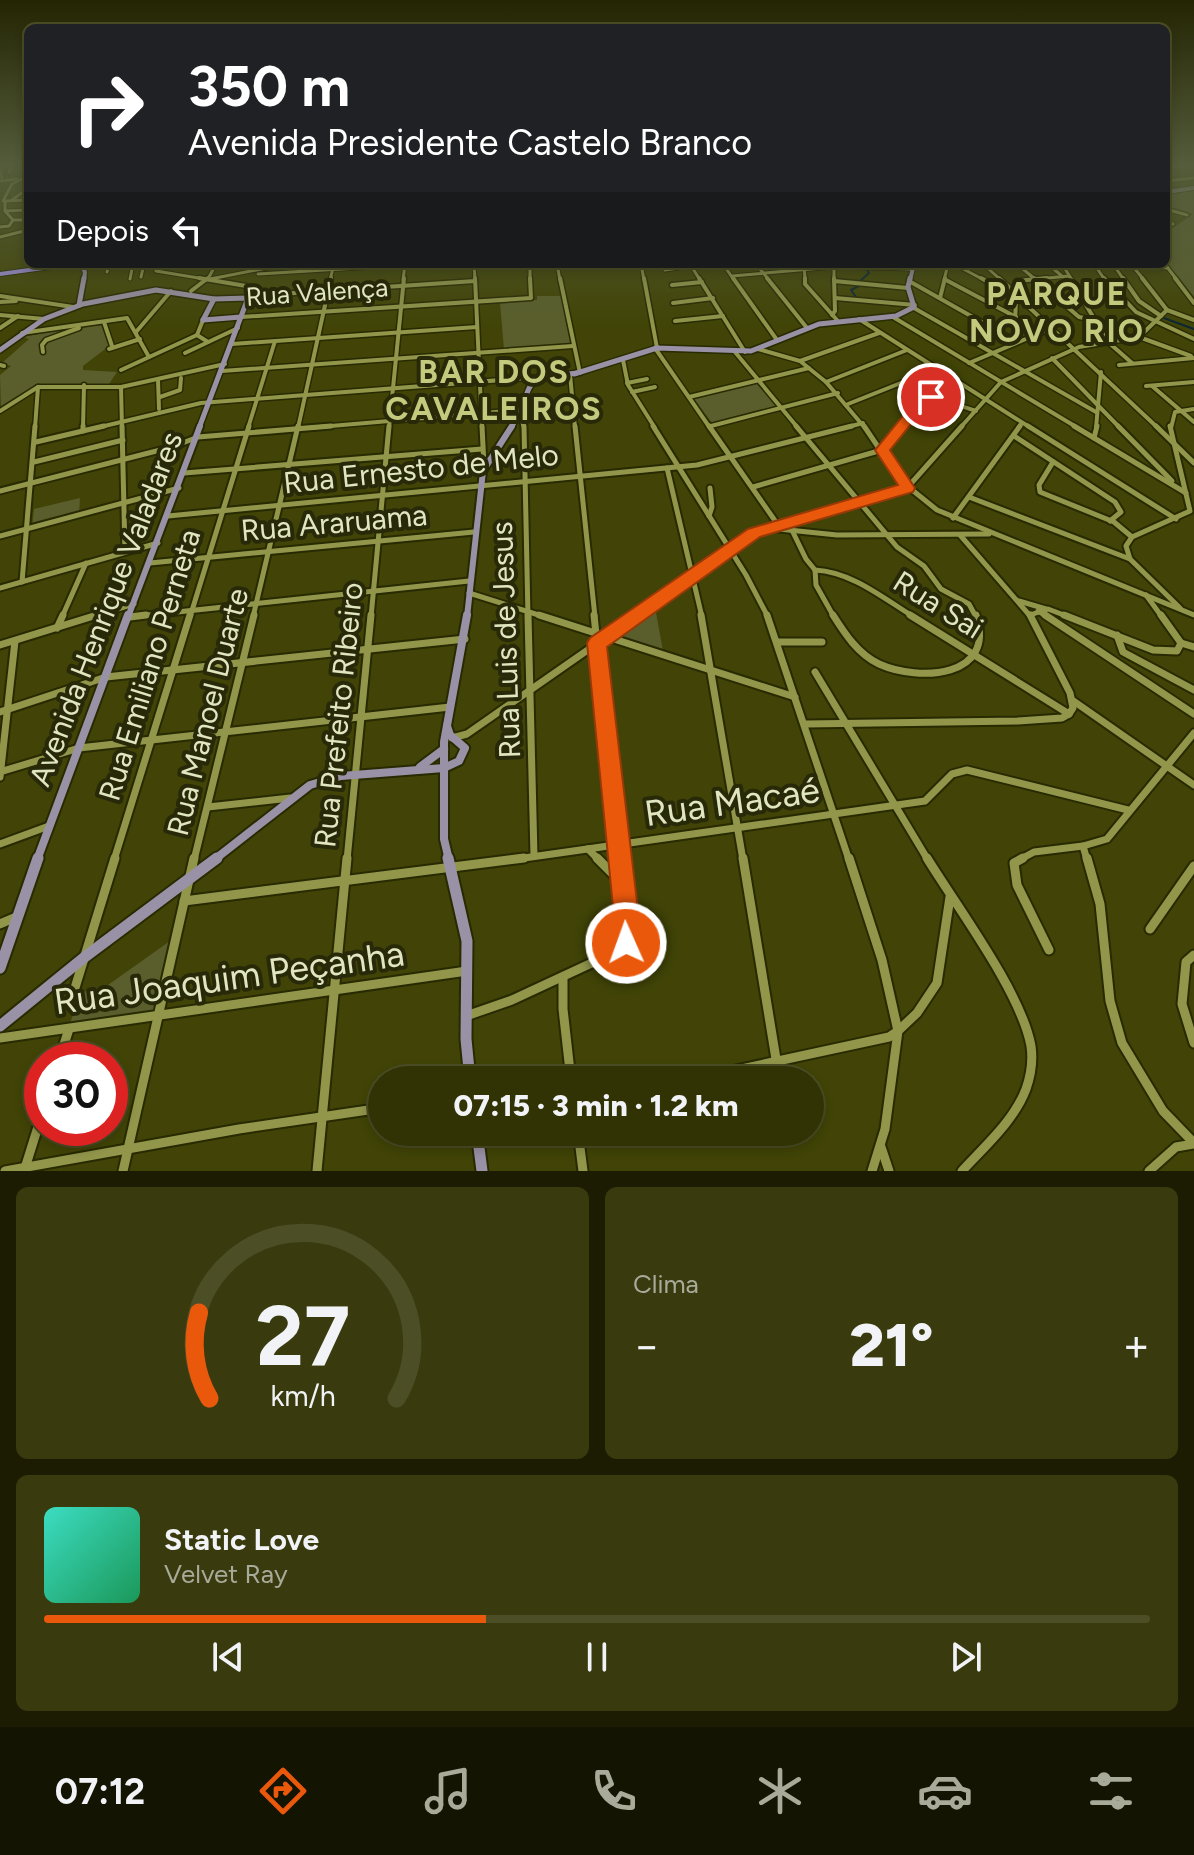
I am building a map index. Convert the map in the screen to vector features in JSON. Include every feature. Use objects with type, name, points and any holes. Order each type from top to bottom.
[{"type":"highway","points":[[0,273],[31,268]]},
{"type":"highway","points":[[0,273],[39,268]]},
{"type":"main road","points":[[79,305],[85,272],[83,268]]},
{"type":"main road","points":[[79,305],[88,268]]},
{"type":"main road","points":[[469,1066],[464,919],[449,869],[444,839],[444,746],[446,723],[465,639],[474,532],[484,466],[514,423],[531,382],[541,377],[574,374],[656,348],[745,352],[834,318],[893,317],[914,306],[909,284],[913,268]]},
{"type":"main road","points":[[0,350],[44,319],[79,305],[147,291],[171,291],[214,299],[249,297]]},
{"type":"main road","name":"Avenida Henrique Valadares","points":[[0,968],[49,826],[249,297]]},
{"type":"main road","points":[[203,320],[214,299]]},
{"type":"main road","name":"Rua Valença","points":[[203,320],[241,317]]},
{"type":"main road","points":[[528,391],[536,383],[552,377]]},
{"type":"main road","points":[[0,1026],[86,956],[239,842],[290,798],[320,780],[418,768],[444,768],[459,761],[465,748],[454,738],[446,723]]},
{"type":"main road","points":[[418,768],[444,746]]},
{"type":"main road","points":[[479,1146],[482,1171]]},
{"type":"street","points":[[0,227],[13,220],[24,220]]},
{"type":"street","points":[[0,237],[24,229]]},
{"type":"street","points":[[107,272],[108,268]]},
{"type":"street","points":[[130,279],[132,268]]},
{"type":"street","points":[[141,277],[143,268]]},
{"type":"street","points":[[158,268],[252,287]]},
{"type":"street","points":[[179,274],[189,268]]},
{"type":"street","points":[[191,291],[213,268]]},
{"type":"street","points":[[240,272],[242,268]]},
{"type":"street","points":[[259,272],[266,268]]},
{"type":"street","points":[[207,278],[240,272],[319,268]]},
{"type":"street","name":"Rua Manoel Duarte","points":[[123,1171],[184,901],[281,505],[334,268]]},
{"type":"street","name":"Rua Prefeito Ribeiro","points":[[317,1171],[405,268]]},
{"type":"street","points":[[474,268],[484,466]]},
{"type":"street","name":"Rua Valença","points":[[241,317],[530,298],[533,296],[530,268]]},
{"type":"street","points":[[466,1016],[563,977],[624,948],[627,927],[581,475],[573,346],[558,268]]},
{"type":"street","points":[[642,268],[656,348],[778,525]]},
{"type":"street","points":[[665,270],[675,268]]},
{"type":"street","points":[[693,268],[745,352]]},
{"type":"street","points":[[726,268],[777,340]]},
{"type":"street","points":[[759,268],[807,328]]},
{"type":"street","points":[[769,281],[770,268]]},
{"type":"street","points":[[732,276],[793,268]]},
{"type":"street","points":[[804,268],[805,284],[834,318]]},
{"type":"street","points":[[834,268],[834,318]]},
{"type":"street","points":[[940,298],[950,268]]},
{"type":"street","points":[[961,268],[1011,289],[1017,296],[1016,341]]},
{"type":"street","points":[[987,268],[1194,463]]},
{"type":"street","points":[[1022,268],[1080,318],[1095,320]]},
{"type":"street","points":[[1054,268],[1066,276]]},
{"type":"street","points":[[1063,268],[1108,342],[1132,363]]},
{"type":"street","points":[[1097,268],[1120,301],[1153,324],[1194,339]]},
{"type":"street","points":[[1116,268],[1139,301],[1161,316]]},
{"type":"street","points":[[1133,268],[1167,310],[1194,320]]},
{"type":"street","points":[[1168,268],[1194,303]]},
{"type":"street","name":"Avenida Henrique Valadares","points":[[249,297],[259,272]]},
{"type":"street","points":[[1011,289],[1017,281],[1066,276]]},
{"type":"street","points":[[946,280],[1016,317]]},
{"type":"street","points":[[289,293],[293,281]]},
{"type":"street","points":[[249,297],[475,281]]},
{"type":"street","points":[[834,281],[909,284],[1016,341]]},
{"type":"street","points":[[672,285],[702,282]]},
{"type":"street","points":[[136,332],[171,291]]},
{"type":"street","points":[[673,303],[713,298]]},
{"type":"street","points":[[835,298],[914,306],[1096,412]]},
{"type":"street","points":[[0,299],[79,305]]},
{"type":"street","points":[[1139,337],[1167,310]]},
{"type":"street","points":[[0,315],[44,319]]},
{"type":"street","points":[[0,328],[18,316]]},
{"type":"street","points":[[675,321],[724,316]]},
{"type":"street","points":[[893,317],[1186,493]]},
{"type":"street","points":[[22,333],[128,319],[149,357]]},
{"type":"street","points":[[859,319],[1176,519]]},
{"type":"street","points":[[43,352],[42,345],[46,340],[114,320]]},
{"type":"street","points":[[121,370],[197,335],[203,320]]},
{"type":"street","points":[[104,322],[110,348],[140,339]]},
{"type":"street","points":[[232,344],[477,327]]},
{"type":"street","points":[[185,353],[238,328]]},
{"type":"street","points":[[969,363],[1052,328]]},
{"type":"street","points":[[800,361],[879,333]]},
{"type":"street","points":[[197,335],[208,342]]},
{"type":"street","points":[[444,746],[529,692],[729,549],[769,528],[907,488],[1001,382],[1074,348],[1139,337],[1194,357]]},
{"type":"street","name":"Rua Emiliano Perneta","points":[[70,1004],[275,341]]},
{"type":"street","points":[[1154,343],[1181,359]]},
{"type":"street","points":[[0,411],[38,387],[121,387],[224,368],[266,368],[573,346]]},
{"type":"street","points":[[758,349],[800,361],[826,382],[863,423],[907,488],[953,518],[1194,615]]},
{"type":"street","points":[[826,382],[907,350]]},
{"type":"street","points":[[735,352],[903,553],[927,569],[939,587],[970,606],[979,626],[980,640],[975,654],[960,667],[934,672],[903,672],[883,667],[868,658],[848,638],[815,583],[815,570],[801,552],[796,533],[788,522]]},
{"type":"street","points":[[1119,365],[1194,357]]},
{"type":"street","points":[[1052,358],[1175,487]]},
{"type":"street","points":[[619,362],[632,392],[764,604],[806,724],[889,985],[898,1031],[881,1147],[872,1171]]},
{"type":"street","points":[[689,397],[809,368]]},
{"type":"street","points":[[848,404],[936,369]]},
{"type":"street","points":[[1094,438],[1099,420],[1096,412],[1101,372]]},
{"type":"street","points":[[36,442],[211,402],[541,377]]},
{"type":"street","points":[[160,397],[180,390],[181,378]]},
{"type":"street","points":[[627,383],[647,379]]},
{"type":"street","points":[[1099,379],[1107,379]]},
{"type":"street","points":[[158,380],[159,409]]},
{"type":"street","points":[[1194,382],[1149,386],[1194,422]]},
{"type":"street","points":[[83,431],[84,385]]},
{"type":"street","points":[[22,582],[36,442],[38,387]]},
{"type":"street","points":[[121,387],[125,552]]},
{"type":"street","points":[[632,392],[655,387]]},
{"type":"street","points":[[711,426],[838,393]]},
{"type":"street","points":[[1088,394],[1097,394]]},
{"type":"street","points":[[753,487],[882,450],[927,398],[939,397],[976,411]]},
{"type":"street","points":[[1130,559],[1126,546],[1132,537],[1190,511],[1170,421],[1179,410],[1194,409]]},
{"type":"street","points":[[0,491],[179,445],[198,437],[520,411]]},
{"type":"street","name":"Rua Luis de Jesus","points":[[520,411],[524,423],[534,856]]},
{"type":"street","points":[[514,423],[524,423]]},
{"type":"street","name":"Rua Ernesto de Melo","points":[[168,516],[678,467],[732,457],[863,423]]},
{"type":"street","points":[[953,518],[1022,423]]},
{"type":"street","points":[[1014,436],[1118,506],[1121,512],[1110,521]]},
{"type":"street","points":[[34,462],[123,440]]},
{"type":"street","points":[[184,473],[482,449]]},
{"type":"street","points":[[1053,462],[1039,485],[1040,492],[1110,521],[1132,537]]},
{"type":"street","points":[[667,468],[693,575],[711,669],[735,828],[776,1059]]},
{"type":"street","points":[[0,536],[179,488]]},
{"type":"street","points":[[709,516],[712,507],[710,488]]},
{"type":"street","points":[[969,497],[1130,559],[1183,610]]},
{"type":"street","points":[[769,528],[773,532],[796,533],[992,534]]},
{"type":"street","name":"Rua Araruama","points":[[150,563],[474,532]]},
{"type":"street","points":[[960,535],[1019,601],[1034,613],[1194,714]]},
{"type":"street","points":[[0,588],[158,543]]},
{"type":"street","points":[[57,628],[86,563]]},
{"type":"street","name":"Rua Sai","points":[[815,570],[836,571],[849,577],[1069,714]]},
{"type":"street","points":[[130,617],[469,581]]},
{"type":"street","points":[[469,593],[795,697]]},
{"type":"street","points":[[1146,595],[1181,643],[1194,647]]},
{"type":"street","points":[[1019,601],[1163,652],[1177,651],[1181,643]]},
{"type":"street","points":[[0,645],[135,604]]},
{"type":"street","points":[[1034,613],[1048,609]]},
{"type":"street","points":[[1034,613],[1072,700],[1194,785]]},
{"type":"street","points":[[1117,635],[1123,652],[1194,690]]},
{"type":"street","points":[[4,711],[106,677],[465,639]]},
{"type":"street","points":[[15,641],[4,711],[0,774],[79,748],[450,707]]},
{"type":"street","points":[[779,642],[822,642]]},
{"type":"street","points":[[815,672],[843,723],[1021,1012],[1031,1045],[1033,1062],[1026,1094],[962,1171]]},
{"type":"street","points":[[806,724],[1062,718],[1069,714],[1072,700]]},
{"type":"street","points":[[1049,950],[1044,933],[1018,887],[1014,863],[1034,852],[1083,846],[1107,839],[1194,733]]},
{"type":"street","points":[[465,748],[467,734]]},
{"type":"street","name":"Rua Macaé","points":[[184,901],[449,869],[894,806],[930,799],[945,779],[967,770],[1128,810]]},
{"type":"street","points":[[208,807],[290,798]]},
{"type":"street","points":[[0,844],[49,826]]},
{"type":"street","points":[[1083,846],[1100,904],[1110,1001],[1122,1043],[1163,1111],[1194,1144]]},
{"type":"street","points":[[588,849],[622,883]]},
{"type":"street","points":[[1150,929],[1194,866]]},
{"type":"street","points":[[747,1066],[889,1037],[898,1031],[917,1013],[937,983],[950,897]]},
{"type":"street","points":[[0,924],[19,916]]},
{"type":"street","points":[[1194,955],[1186,962],[1189,989],[1182,1004],[1194,1043]]},
{"type":"street","name":"Rua Joaquim Peçanha","points":[[0,1038],[467,971]]},
{"type":"street","points":[[563,977],[569,1066]]},
{"type":"street","points":[[65,1042],[69,1029]]},
{"type":"street","points":[[5,1171],[368,1110]]},
{"type":"street","points":[[1149,1171],[1176,1147],[1194,1144]]},
{"type":"street","points":[[25,1169],[32,1146]]},
{"type":"street","points":[[580,1146],[583,1171]]},
{"type":"street","points":[[881,1147],[889,1171]]},
{"type":"green space","points":[[1186,219],[1194,219],[1194,297],[1170,266],[1170,230]]},
{"type":"green space","points":[[537,296],[562,296],[571,345],[504,350],[500,302],[537,300]]},
{"type":"green space","points":[[100,322],[109,346],[83,366],[83,370],[117,372],[109,384],[33,387],[1,409],[0,375],[11,366],[2,363],[29,339],[23,337]]},
{"type":"green space","points":[[757,382],[779,407],[713,424],[694,399]]},
{"type":"green space","points":[[80,498],[79,514],[32,527],[34,509]]},
{"type":"green space","points":[[655,607],[663,651],[616,636],[620,632]]},
{"type":"green space","points":[[170,941],[153,1013],[69,1027],[80,993],[108,985]]},
{"type":"waterway","points":[[856,297],[851,290],[859,286],[859,282],[869,273],[866,268]]},
{"type":"waterway","points":[[1161,317],[1194,329]]},
{"type":"district","name":"PARQUE NOVO RIO","points":[[1057,312]]},
{"type":"district","name":"BAR DOS CAVALEIROS","points":[[494,390]]},
{"type":"route","points":[[626,943],[627,927],[597,643],[754,533],[907,488],[882,450],[923,400],[931,397]]}]
